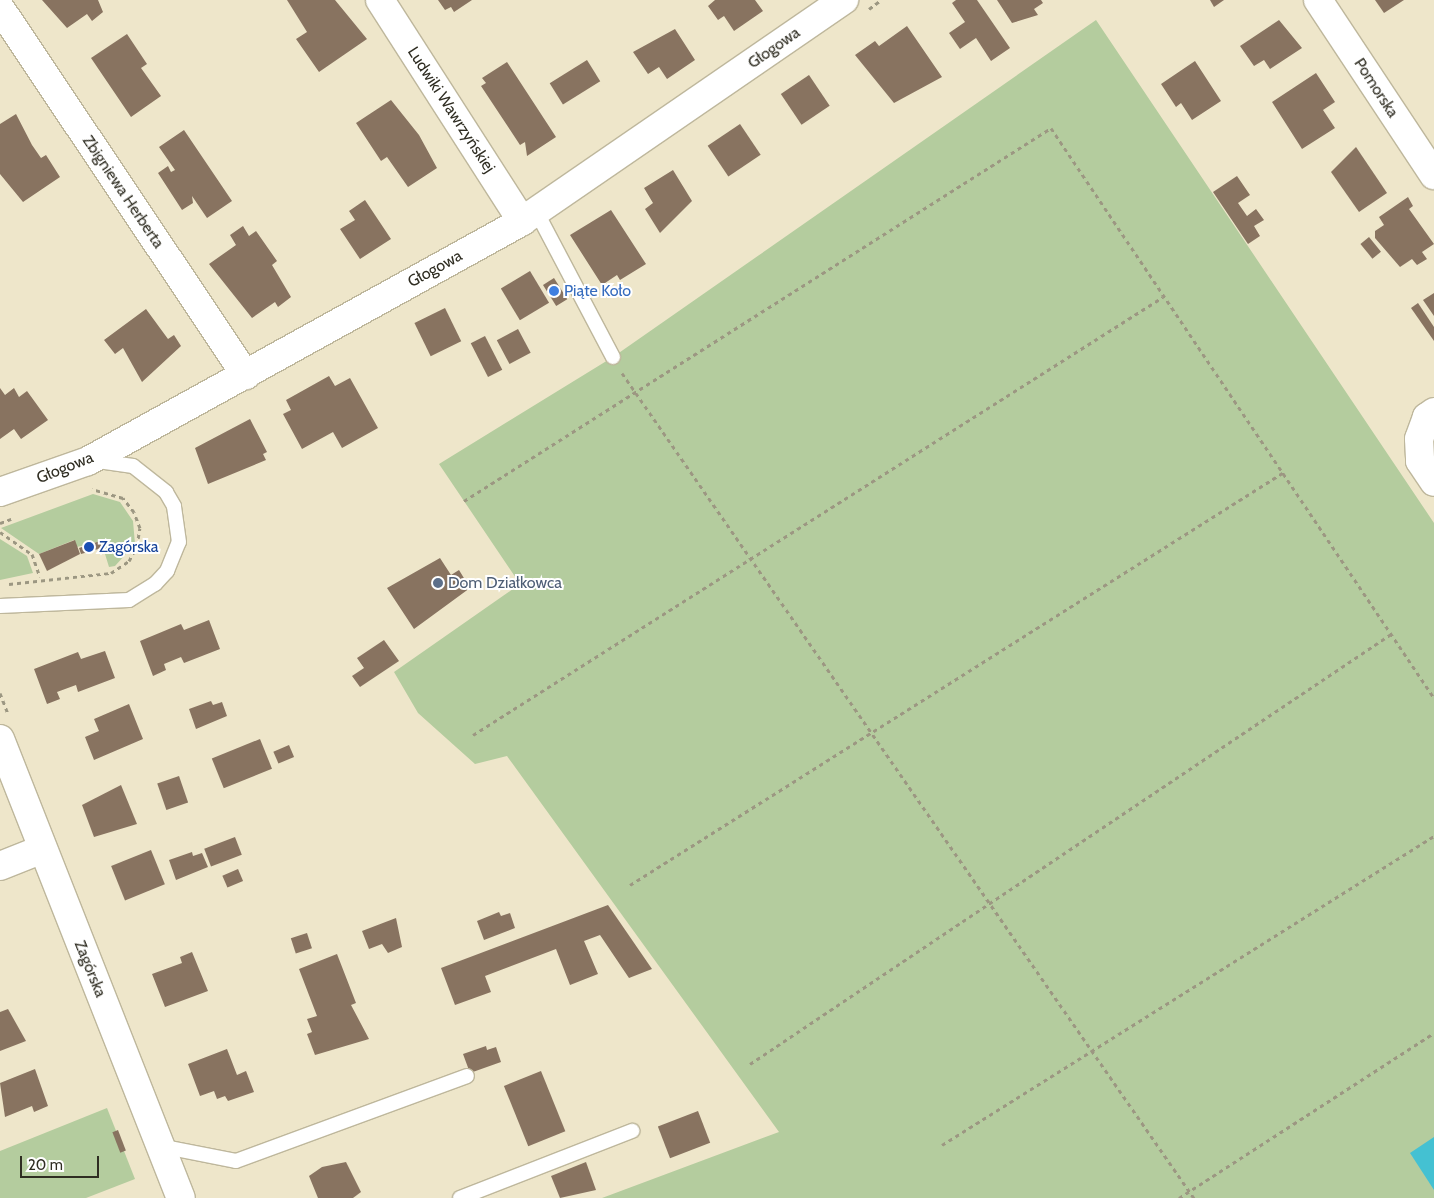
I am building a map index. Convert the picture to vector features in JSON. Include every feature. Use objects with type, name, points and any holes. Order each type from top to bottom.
[{"type":"street","name":"Ludwiki Wawrzyńskiej","points":[[380,0],[529,216]]},
{"type":"street","name":"Pomorska","points":[[1318,0],[1434,175]]},
{"type":"street","name":"Głogowa","points":[[0,492],[88,461],[246,375],[529,216],[854,6]]},
{"type":"street","name":"Zbigniewa Herberta","points":[[0,8],[246,375]]},
{"type":"street","points":[[1434,412],[1427,417],[1419,439],[1420,461],[1434,482]]},
{"type":"street","name":"Zagórska","points":[[0,739],[180,1198]]},
{"type":"street","points":[[0,866],[43,849]]},
{"type":"lane","points":[[529,216],[613,357]]},
{"type":"lane","points":[[0,606],[129,600],[155,584],[167,571],[179,542],[179,525],[166,492],[133,466],[88,461]]},
{"type":"lane","points":[[160,1146],[236,1161],[467,1076]]},
{"type":"lane","points":[[460,1198],[632,1132]]},
{"type":"path","points":[[854,6],[881,0]]},
{"type":"path","points":[[464,501],[1051,128],[1163,297],[1284,472],[1434,698]]},
{"type":"path","points":[[473,735],[752,560],[1163,297]]},
{"type":"path","points":[[613,357],[634,392],[1194,1198]]},
{"type":"path","points":[[630,885],[1284,472]]},
{"type":"path","points":[[0,586],[40,577],[111,573],[129,561],[137,546],[140,528],[123,498],[108,491],[83,493]]},
{"type":"path","points":[[0,523],[18,516]]},
{"type":"path","points":[[0,532],[32,554],[40,577]]},
{"type":"path","points":[[750,1064],[1391,634]]},
{"type":"path","points":[[942,1145],[1093,1053],[1434,836]]},
{"type":"path","points":[[1178,1198],[1434,1032]]},
{"type":"green space","points":[[1096,20],[1434,523],[1434,1198],[602,1198],[779,1132],[507,756],[475,764],[418,713],[394,672],[520,584],[439,464],[613,357]]},
{"type":"green space","points":[[93,494],[120,502],[133,521],[135,544],[115,566],[109,567],[101,541],[77,547],[74,540],[39,554],[1,528]]},
{"type":"green space","points":[[0,539],[27,556],[33,573],[0,580]]},
{"type":"green space","points":[[107,1108],[135,1179],[86,1198],[0,1198],[0,1151]]},
{"type":"water","points":[[1434,1137],[1434,1190],[1410,1153]]},
{"type":"building","points":[[42,0],[98,0],[103,12],[92,21],[87,14],[67,28]]},
{"type":"building","points":[[287,0],[335,0],[367,39],[319,72],[296,39],[307,32]]},
{"type":"building","points":[[438,0],[472,0],[454,12],[451,7],[445,10]]},
{"type":"building","points":[[715,0],[755,0],[763,11],[734,31],[724,16],[718,20],[708,6]]},
{"type":"building","points":[[956,0],[977,0],[1010,48],[991,61],[976,38],[960,49],[949,33],[965,22],[952,3]]},
{"type":"building","points":[[997,0],[1041,0],[1043,3],[1034,9],[1038,15],[1012,23]]},
{"type":"building","points":[[1210,0],[1224,0],[1214,7]]},
{"type":"building","points":[[1375,0],[1404,0],[1384,13]]},
{"type":"building","points":[[1279,20],[1302,48],[1270,69],[1264,60],[1254,66],[1240,46]]},
{"type":"building","points":[[907,26],[942,77],[894,103],[855,55],[875,41],[879,46]]},
{"type":"building","points":[[675,29],[695,60],[667,79],[659,67],[648,74],[633,52]]},
{"type":"building","points":[[127,34],[147,64],[141,68],[161,96],[131,117],[91,58]]},
{"type":"building","points":[[587,60],[600,81],[563,105],[550,83]]},
{"type":"building","points":[[1195,61],[1221,101],[1192,120],[1181,103],[1176,107],[1161,84]]},
{"type":"building","points":[[507,62],[556,137],[527,156],[525,142],[520,145],[481,86],[486,83],[482,78]]},
{"type":"building","points":[[1316,73],[1335,102],[1323,110],[1335,128],[1302,149],[1272,102]]},
{"type":"building","points":[[809,75],[830,106],[802,125],[781,94]]},
{"type":"building","points":[[391,100],[419,135],[437,168],[408,187],[387,157],[381,161],[356,123]]},
{"type":"building","points":[[16,114],[41,158],[46,155],[60,177],[23,202],[0,174],[0,124]]},
{"type":"building","points":[[740,124],[761,155],[728,176],[708,146]]},
{"type":"building","points":[[184,130],[232,201],[207,218],[192,196],[193,203],[182,210],[158,173],[168,166],[171,172],[175,170],[159,147]]},
{"type":"building","points":[[1356,147],[1387,193],[1359,212],[1331,172]]},
{"type":"building","points":[[673,170],[692,201],[660,233],[645,209],[653,203],[644,188]]},
{"type":"building","points":[[1237,176],[1250,195],[1238,203],[1247,216],[1256,209],[1264,220],[1254,226],[1260,236],[1248,244],[1213,192]]},
{"type":"building","points":[[1408,197],[1413,206],[1409,209],[1434,244],[1422,252],[1427,259],[1417,265],[1412,259],[1400,267],[1375,238],[1375,231],[1384,225],[1379,217]]},
{"type":"building","points":[[365,200],[391,239],[360,259],[340,229],[355,220],[349,211]]},
{"type":"building","points":[[611,210],[646,264],[620,280],[617,275],[602,285],[570,235]]},
{"type":"building","points":[[243,226],[249,236],[256,231],[277,261],[272,265],[291,297],[278,307],[275,302],[252,318],[209,264],[236,245],[230,235]]},
{"type":"building","points":[[1369,237],[1381,252],[1372,259],[1360,244]]},
{"type":"building","points":[[530,271],[549,303],[520,320],[501,289]]},
{"type":"building","points":[[554,278],[567,299],[556,306],[543,285]]},
{"type":"building","points":[[1434,293],[1434,316],[1423,300]]},
{"type":"building","points":[[1418,303],[1434,327],[1434,341],[1411,308]]},
{"type":"building","points":[[445,308],[461,341],[431,356],[414,323]]},
{"type":"building","points":[[146,309],[168,339],[174,335],[181,346],[142,382],[123,348],[115,354],[104,340]]},
{"type":"building","points":[[518,329],[531,353],[509,364],[497,340]]},
{"type":"building","points":[[485,336],[502,370],[488,377],[471,343]]},
{"type":"building","points":[[329,376],[335,386],[350,378],[378,428],[342,448],[333,432],[302,449],[283,414],[291,410],[286,400]]},
{"type":"building","points":[[0,388],[5,395],[14,388],[19,397],[27,391],[48,420],[21,439],[14,429],[0,439]]},
{"type":"building","points":[[250,419],[267,452],[263,454],[266,460],[208,484],[195,448]]},
{"type":"building","points":[[75,540],[80,554],[47,571],[39,554]]},
{"type":"building","points":[[100,541],[102,548],[81,554],[79,548]]},
{"type":"building","points":[[440,558],[451,575],[459,570],[470,588],[414,629],[387,588]]},
{"type":"building","points":[[209,620],[220,649],[184,663],[181,657],[164,664],[166,670],[153,676],[140,641],[181,624],[184,630]]},
{"type":"building","points":[[384,640],[399,661],[360,687],[352,676],[364,668],[357,658]]},
{"type":"building","points":[[105,651],[115,678],[78,692],[76,685],[57,692],[60,699],[47,704],[34,669],[78,652],[81,659]]},
{"type":"building","points":[[211,701],[213,705],[222,702],[227,716],[196,729],[189,709]]},
{"type":"building","points":[[129,704],[143,739],[94,760],[85,737],[99,731],[94,719]]},
{"type":"building","points":[[260,739],[272,769],[224,788],[212,758]]},
{"type":"building","points":[[289,745],[294,757],[278,764],[273,752]]},
{"type":"building","points":[[179,776],[188,802],[166,810],[157,783]]},
{"type":"building","points":[[121,785],[137,824],[94,837],[82,805]]},
{"type":"building","points":[[235,837],[242,855],[211,867],[204,849]]},
{"type":"building","points":[[151,850],[165,884],[125,900],[111,866]]},
{"type":"building","points":[[192,852],[193,856],[202,853],[208,867],[176,880],[169,860]]},
{"type":"building","points":[[238,869],[243,881],[227,888],[222,876]]},
{"type":"building","points":[[608,905],[652,969],[629,978],[600,935],[584,941],[598,974],[570,985],[556,949],[485,976],[491,992],[455,1005],[441,968]]},
{"type":"building","points":[[499,912],[501,916],[510,913],[515,928],[484,940],[477,921]]},
{"type":"building","points":[[396,918],[402,947],[388,953],[382,944],[369,949],[362,931]]},
{"type":"building","points":[[307,933],[312,948],[296,953],[291,938]]},
{"type":"building","points":[[192,952],[208,991],[165,1007],[152,974],[182,963],[180,957]]},
{"type":"building","points":[[337,954],[356,1003],[351,1005],[369,1039],[315,1055],[307,1034],[312,1032],[307,1019],[317,1016],[299,969]]},
{"type":"building","points":[[8,1009],[26,1041],[0,1051],[0,1012]]},
{"type":"building","points":[[486,1046],[487,1050],[496,1047],[501,1062],[470,1073],[463,1054]]},
{"type":"building","points":[[227,1049],[237,1075],[246,1071],[254,1092],[228,1101],[225,1096],[217,1099],[214,1091],[200,1096],[188,1064]]},
{"type":"building","points":[[35,1069],[48,1106],[34,1112],[32,1106],[5,1117],[0,1083]]},
{"type":"building","points":[[541,1071],[565,1131],[528,1146],[504,1086]]},
{"type":"building","points":[[698,1111],[710,1143],[670,1158],[658,1126]]},
{"type":"building","points":[[118,1130],[126,1151],[120,1153],[112,1132]]},
{"type":"building","points":[[346,1162],[361,1192],[353,1198],[318,1198],[309,1176],[322,1167]]},
{"type":"building","points":[[586,1162],[596,1190],[560,1198],[551,1176]]},
{"type":"place","name":"Piąte Koło","points":[[554,291]]},
{"type":"place","name":"Zagórska","points":[[89,547]]},
{"type":"place","name":"Dom Działkowca","points":[[438,583]]}]
